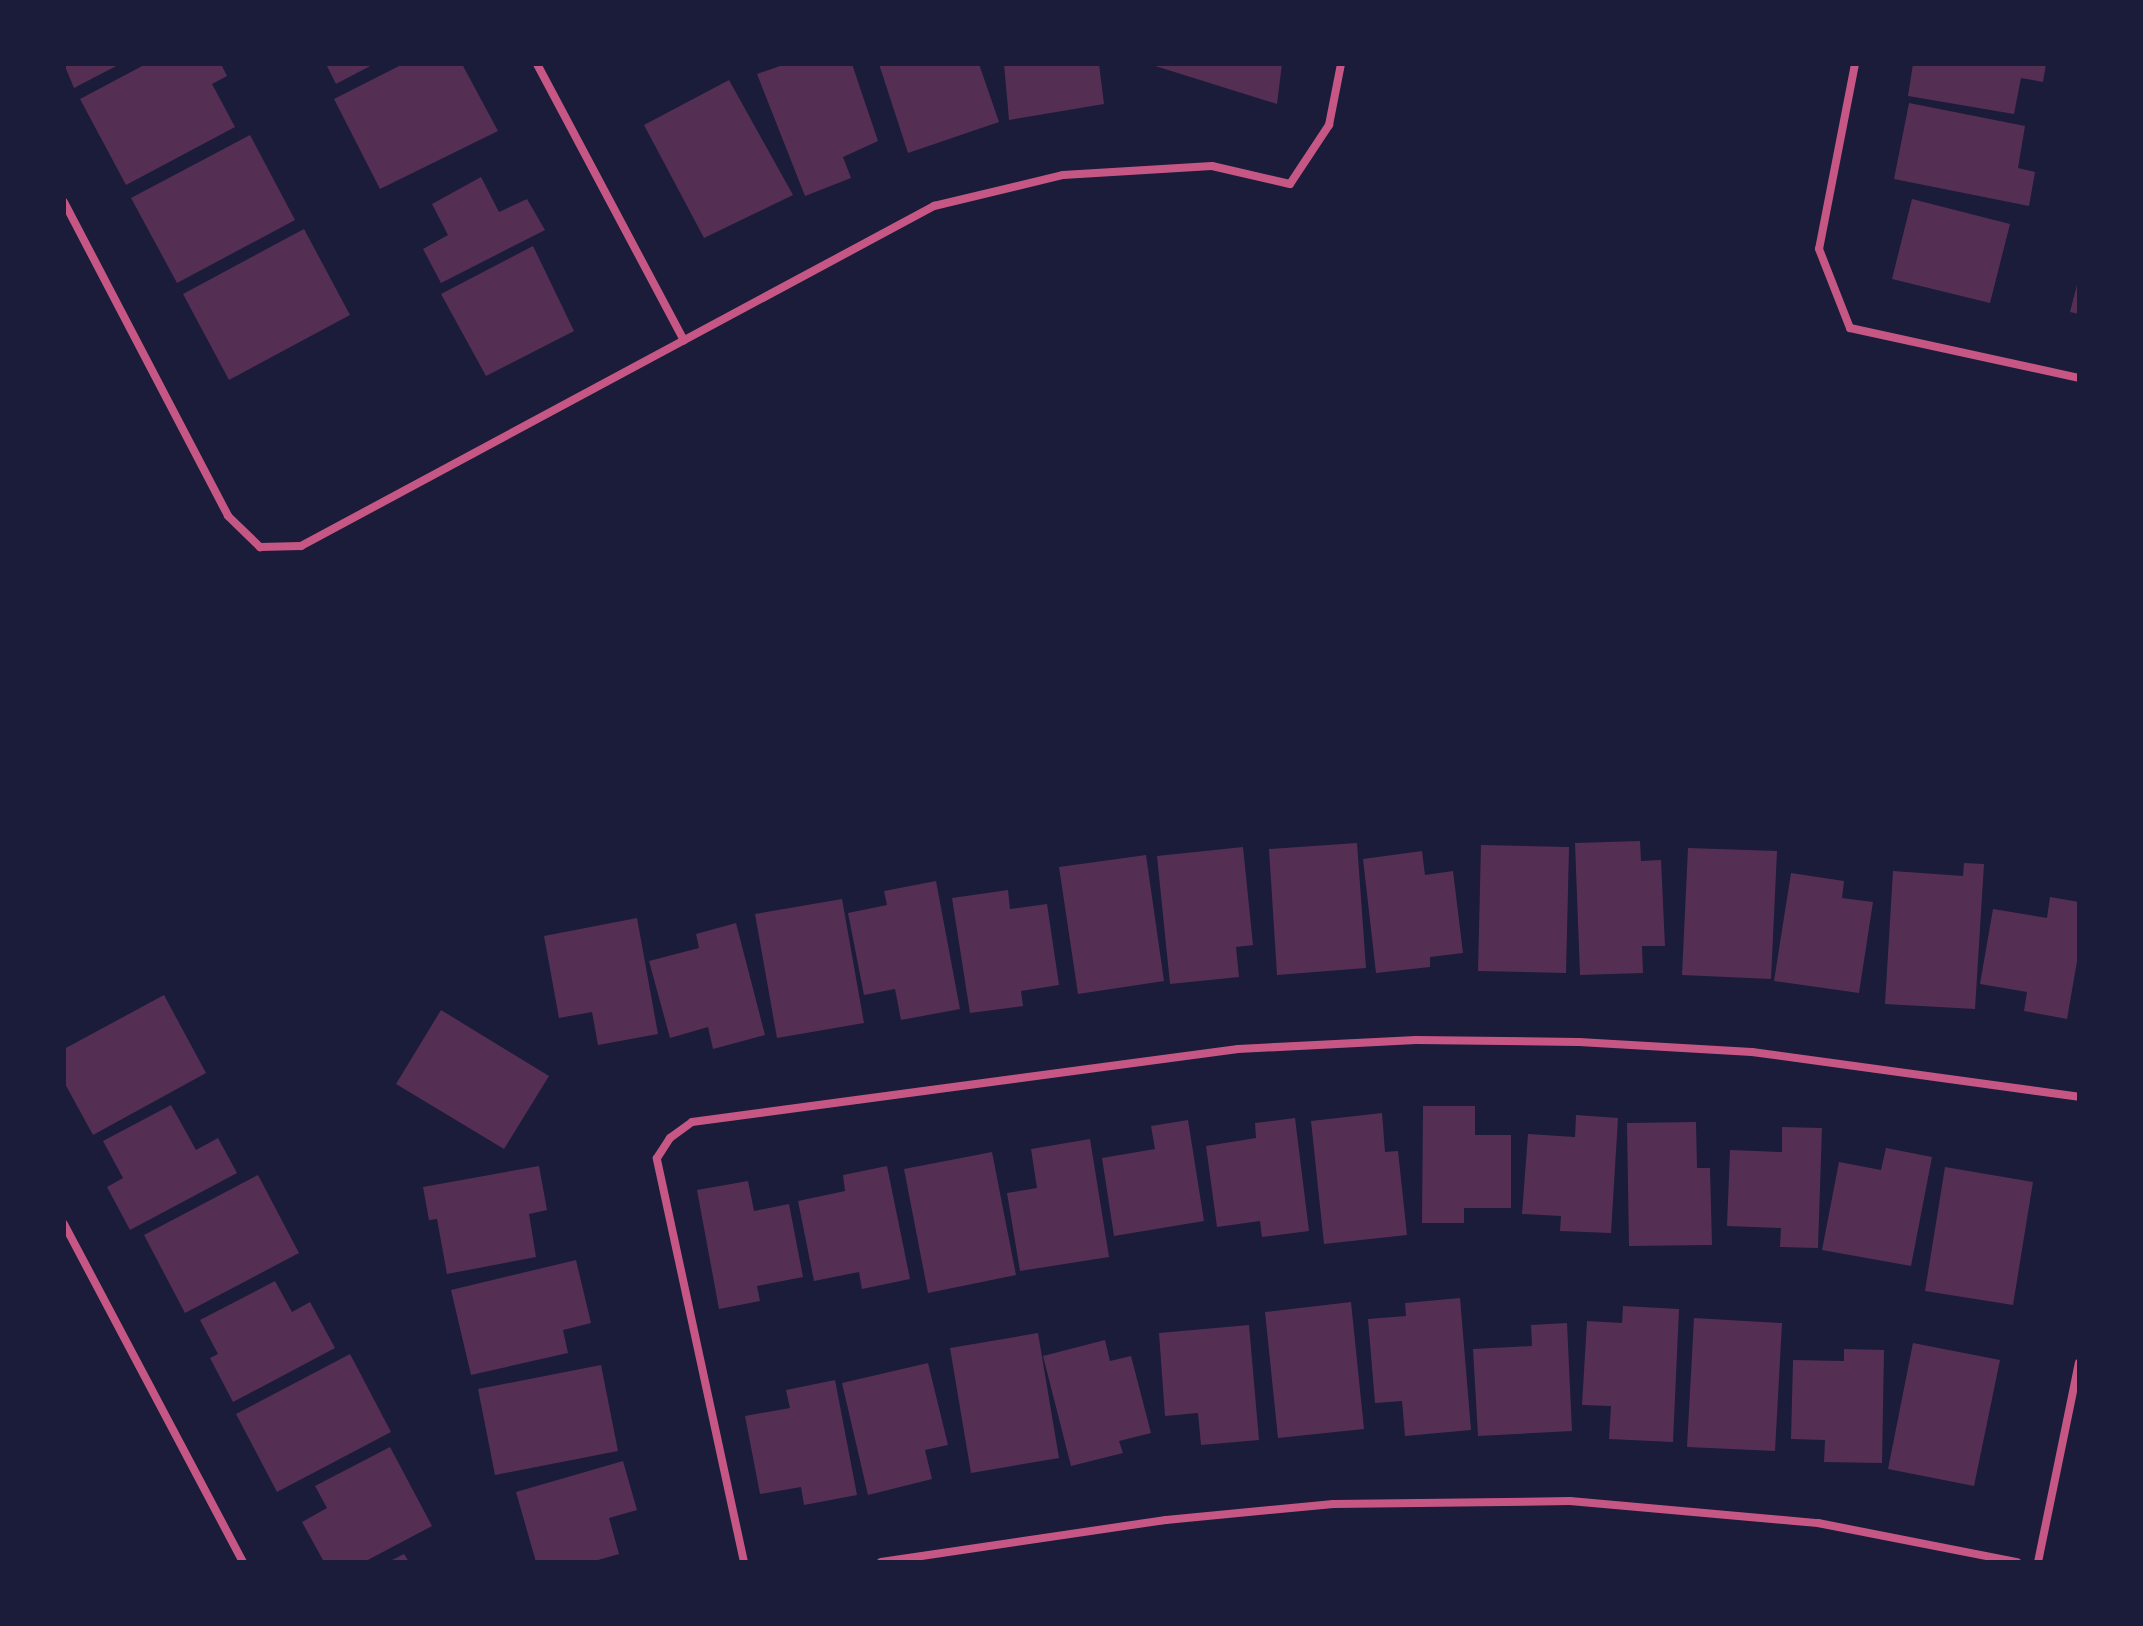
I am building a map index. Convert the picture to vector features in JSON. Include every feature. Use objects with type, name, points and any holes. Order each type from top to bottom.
[{"type":"street","points":[[537,64],[684,340]]},
{"type":"street","points":[[64,202],[228,516],[260,547],[301,546],[934,206],[1063,175],[1212,166],[1290,184],[1329,125],[1341,64]]},
{"type":"street","points":[[1855,64],[1819,249],[1850,328],[2079,378]]},
{"type":"street","points":[[744,1562],[657,1158],[670,1138],[692,1122],[1238,1049],[1416,1040],[1579,1042],[1752,1052],[2079,1097]]},
{"type":"street","points":[[64,1224],[243,1562]]},
{"type":"street","points":[[2038,1562],[2079,1363]]},
{"type":"street","points":[[881,1562],[1166,1520],[1333,1504],[1570,1501],[1818,1523],[2017,1562]]},
{"type":"building","points":[[64,64],[120,64],[74,88]]},
{"type":"building","points":[[146,64],[221,64],[227,76],[212,84],[235,127],[126,185],[80,99]]},
{"type":"building","points":[[326,64],[374,64],[336,84]]},
{"type":"building","points":[[403,64],[462,64],[498,131],[380,189],[334,99]]},
{"type":"building","points":[[786,64],[852,64],[878,141],[843,157],[851,178],[805,196],[757,74]]},
{"type":"building","points":[[879,64],[979,64],[999,122],[908,153]]},
{"type":"building","points":[[1004,64],[1099,64],[1104,104],[1009,120]]},
{"type":"building","points":[[1282,64],[1277,104],[1152,65]]},
{"type":"building","points":[[1913,64],[2046,64],[2043,82],[2021,78],[2014,114],[1908,96]]},
{"type":"building","points":[[729,80],[793,195],[704,238],[644,125]]},
{"type":"building","points":[[1909,103],[2025,126],[2018,168],[2035,172],[2029,206],[1894,179]]},
{"type":"building","points":[[250,135],[295,220],[177,283],[131,198]]},
{"type":"building","points":[[481,177],[499,212],[527,199],[545,230],[441,283],[423,249],[448,235],[432,204]]},
{"type":"building","points":[[1912,199],[2010,224],[1990,303],[1892,279]]},
{"type":"building","points":[[304,229],[350,315],[229,380],[183,294]]},
{"type":"building","points":[[533,246],[574,331],[486,376],[441,294]]},
{"type":"building","points":[[2079,277],[2079,314],[2070,312]]},
{"type":"building","points":[[1640,841],[1641,861],[1661,860],[1665,946],[1642,946],[1643,973],[1580,975],[1575,843]]},
{"type":"building","points":[[1357,843],[1366,968],[1277,975],[1269,849]]},
{"type":"building","points":[[1481,845],[1569,847],[1566,973],[1478,971]]},
{"type":"building","points":[[1243,847],[1253,945],[1236,947],[1239,977],[1170,984],[1157,856]]},
{"type":"building","points":[[1688,848],[1777,851],[1771,979],[1682,975]]},
{"type":"building","points":[[1422,851],[1425,875],[1453,871],[1463,953],[1430,957],[1430,967],[1376,973],[1363,859]]},
{"type":"building","points":[[1146,855],[1164,981],[1078,994],[1059,867]]},
{"type":"building","points":[[1964,863],[1984,864],[1975,1009],[1885,1004],[1893,871],[1963,876]]},
{"type":"building","points":[[1791,873],[1844,881],[1842,898],[1873,902],[1859,993],[1774,981]]},
{"type":"building","points":[[936,881],[960,1009],[901,1020],[895,989],[864,995],[848,913],[887,905],[884,891]]},
{"type":"building","points":[[1008,890],[1010,909],[1047,904],[1059,985],[1021,991],[1023,1006],[970,1013],[952,898]]},
{"type":"building","points":[[2050,897],[2079,902],[2079,950],[2067,1019],[2024,1011],[2027,992],[1980,984],[1993,909],[2047,918]]},
{"type":"building","points":[[842,899],[864,1023],[777,1038],[755,914]]},
{"type":"building","points":[[637,918],[658,1034],[598,1045],[592,1012],[559,1018],[544,936]]},
{"type":"building","points":[[736,923],[765,1035],[713,1049],[708,1027],[670,1038],[649,961],[699,948],[696,934]]},
{"type":"building","points":[[164,995],[206,1073],[93,1135],[64,1082],[64,1049]]},
{"type":"building","points":[[441,1010],[549,1076],[504,1149],[396,1084]]},
{"type":"building","points":[[171,1105],[196,1150],[218,1138],[237,1173],[130,1230],[107,1187],[123,1178],[103,1141]]},
{"type":"building","points":[[1423,1106],[1475,1106],[1475,1135],[1511,1135],[1511,1208],[1464,1208],[1464,1223],[1422,1223]]},
{"type":"building","points":[[1382,1113],[1385,1152],[1398,1151],[1407,1235],[1324,1244],[1311,1121]]},
{"type":"building","points":[[1576,1115],[1618,1118],[1611,1233],[1560,1231],[1561,1216],[1522,1214],[1528,1134],[1575,1137]]},
{"type":"building","points":[[1295,1118],[1309,1231],[1262,1237],[1260,1221],[1217,1227],[1206,1146],[1256,1138],[1255,1123]]},
{"type":"building","points":[[1188,1120],[1204,1221],[1114,1236],[1102,1158],[1155,1149],[1151,1126]]},
{"type":"building","points":[[1696,1122],[1697,1168],[1710,1168],[1712,1245],[1629,1246],[1627,1123]]},
{"type":"building","points":[[1782,1127],[1822,1128],[1818,1248],[1780,1247],[1781,1228],[1727,1226],[1730,1150],[1782,1152]]},
{"type":"building","points":[[1090,1139],[1109,1257],[1020,1271],[1007,1193],[1037,1188],[1031,1149]]},
{"type":"building","points":[[1886,1148],[1932,1157],[1911,1266],[1822,1250],[1839,1162],[1881,1170]]},
{"type":"building","points":[[992,1152],[1016,1275],[928,1293],[904,1169]]},
{"type":"building","points":[[539,1166],[547,1210],[529,1214],[536,1257],[447,1274],[437,1219],[429,1220],[423,1187]]},
{"type":"building","points":[[887,1166],[910,1279],[862,1289],[859,1272],[814,1281],[798,1201],[845,1191],[843,1175]]},
{"type":"building","points":[[1945,1167],[2033,1182],[2013,1305],[1925,1291]]},
{"type":"building","points":[[258,1175],[299,1253],[185,1313],[144,1235]]},
{"type":"building","points":[[748,1181],[754,1211],[789,1204],[803,1277],[757,1286],[760,1301],[719,1309],[697,1190]]},
{"type":"building","points":[[576,1260],[591,1323],[563,1330],[568,1353],[471,1375],[451,1290]]},
{"type":"building","points":[[275,1281],[292,1312],[310,1302],[335,1348],[233,1402],[210,1358],[218,1354],[200,1320]]},
{"type":"building","points":[[1460,1298],[1471,1430],[1405,1436],[1402,1401],[1375,1403],[1368,1319],[1406,1316],[1405,1303]]},
{"type":"building","points":[[1351,1302],[1364,1429],[1278,1438],[1265,1312]]},
{"type":"building","points":[[1623,1306],[1679,1309],[1673,1442],[1609,1439],[1611,1406],[1582,1405],[1587,1321],[1622,1323]]},
{"type":"building","points":[[1694,1318],[1782,1323],[1775,1451],[1687,1447]]},
{"type":"building","points":[[1567,1323],[1572,1431],[1478,1436],[1473,1349],[1532,1346],[1531,1325]]},
{"type":"building","points":[[1249,1325],[1259,1440],[1201,1445],[1198,1413],[1165,1416],[1159,1333]]},
{"type":"building","points":[[1038,1333],[1059,1458],[971,1473],[950,1348]]},
{"type":"building","points":[[1105,1340],[1110,1361],[1131,1356],[1151,1433],[1119,1441],[1123,1453],[1071,1466],[1043,1356]]},
{"type":"building","points":[[1913,1343],[2000,1360],[1974,1486],[1888,1469]]},
{"type":"building","points":[[1844,1349],[1884,1350],[1882,1463],[1824,1462],[1825,1440],[1791,1439],[1793,1360],[1844,1361]]},
{"type":"building","points":[[350,1354],[391,1432],[277,1492],[236,1414]]},
{"type":"building","points":[[928,1363],[948,1445],[925,1450],[932,1479],[868,1495],[842,1383]]},
{"type":"building","points":[[601,1365],[618,1451],[495,1475],[478,1389]]},
{"type":"building","points":[[835,1380],[857,1495],[804,1505],[801,1487],[760,1494],[745,1416],[790,1408],[786,1390]]},
{"type":"building","points":[[390,1447],[432,1526],[364,1562],[324,1562],[302,1522],[327,1508],[315,1486]]},
{"type":"building","points":[[623,1461],[637,1510],[609,1518],[619,1554],[591,1562],[536,1562],[516,1492]]},
{"type":"building","points":[[404,1554],[409,1562],[388,1562]]}]
